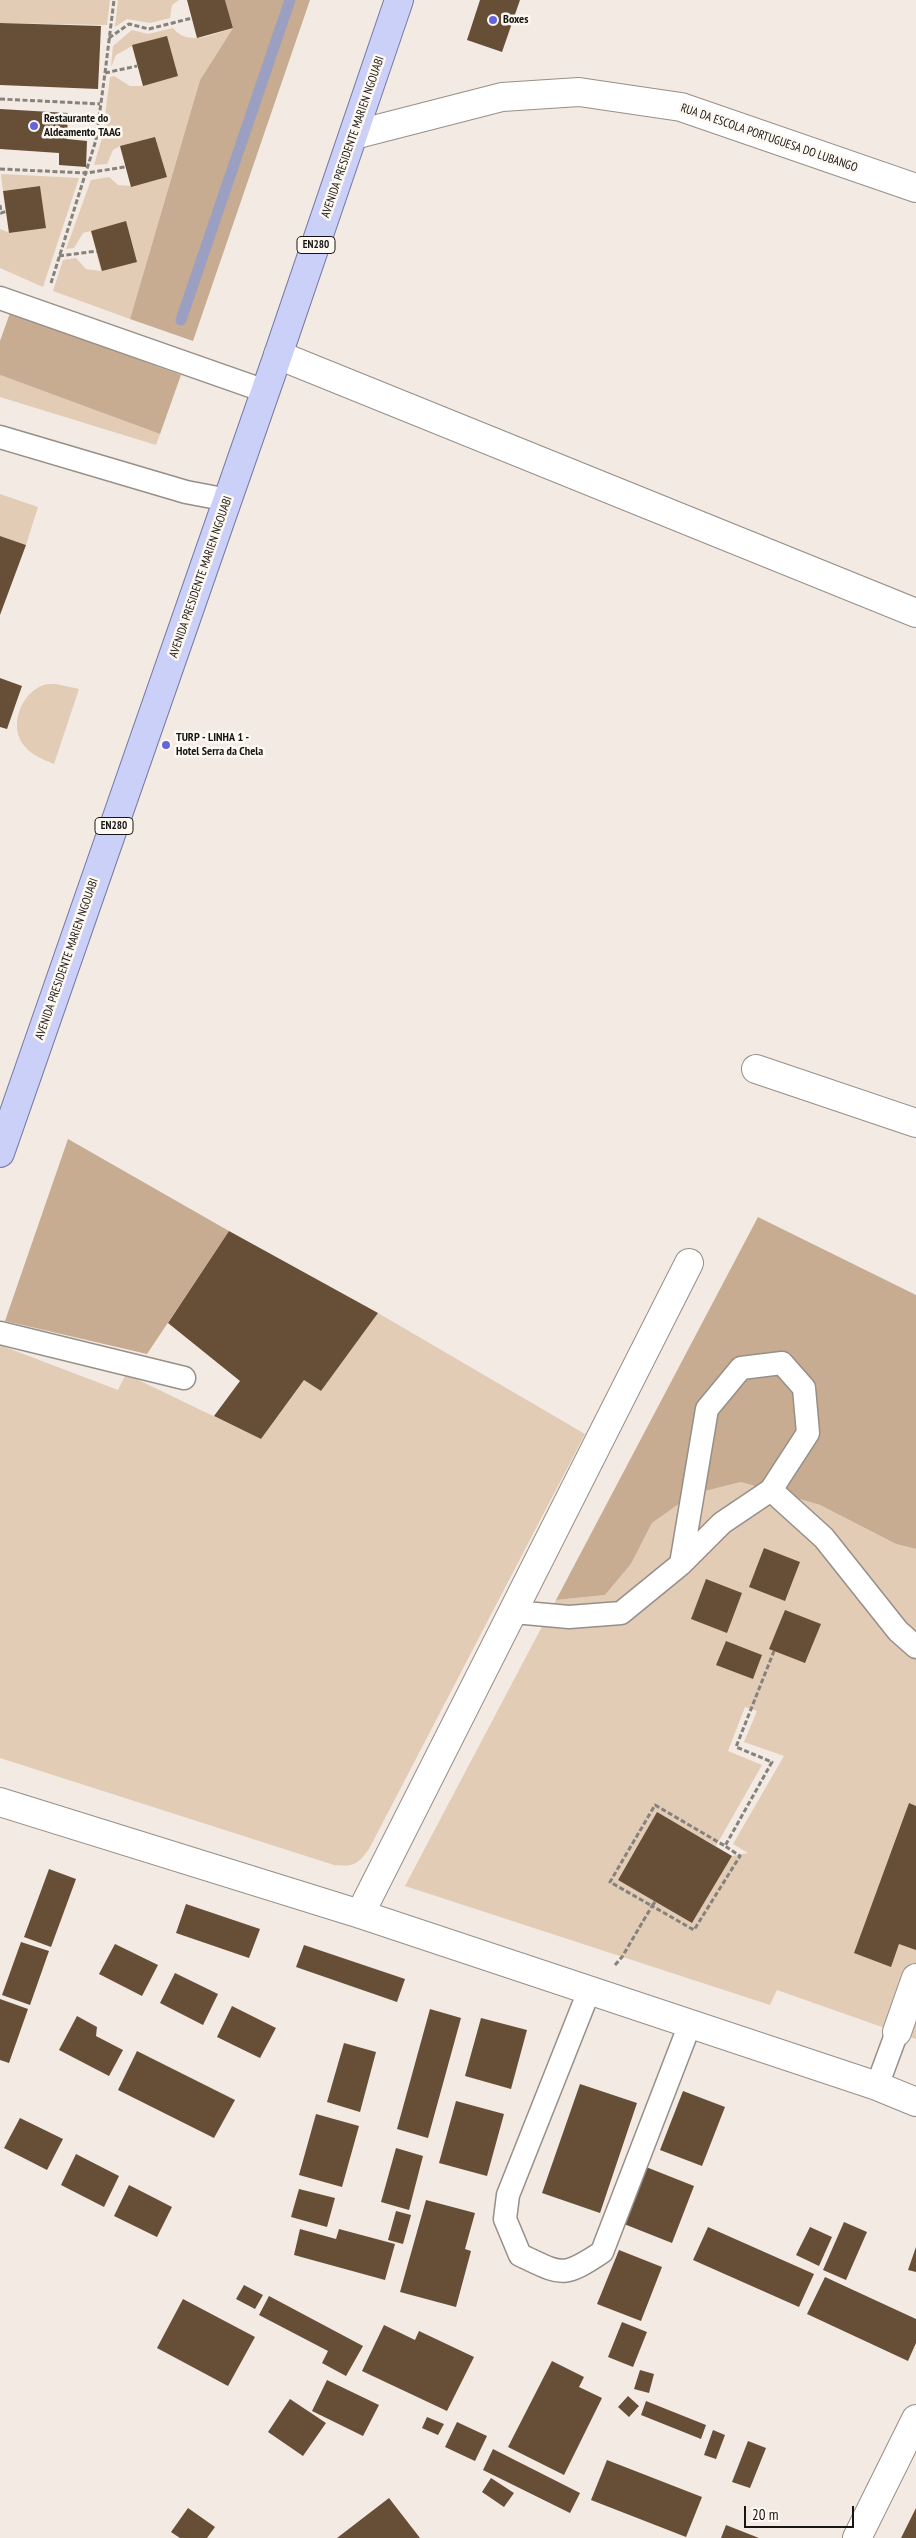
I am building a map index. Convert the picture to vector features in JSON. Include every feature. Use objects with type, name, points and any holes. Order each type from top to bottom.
[{"type":"main road","name":"AVENIDA PRESIDENTE MARIEN NGOUABI","points":[[0,1153],[228,500],[399,0]]},
{"type":"street","name":"RUA DA ESCOLA PORTUGUESA DO LUBANGO","points":[[354,135],[502,97],[579,92],[681,107],[916,188]]},
{"type":"street","points":[[278,354],[916,613]]},
{"type":"street","points":[[756,1069],[916,1122]]},
{"type":"street","points":[[360,1914],[690,1263]]},
{"type":"street","points":[[0,1802],[360,1914],[877,2086],[916,2102]]},
{"type":"street","points":[[897,2032],[916,1978]]},
{"type":"street","points":[[857,2538],[916,2419]]},
{"type":"lane","points":[[0,298],[265,392]]},
{"type":"lane","points":[[0,437],[186,492],[228,500]]},
{"type":"lane","points":[[0,1333],[184,1378]]},
{"type":"lane","points":[[514,1612],[569,1617],[621,1613],[681,1564],[722,1523],[771,1490],[808,1433],[804,1388],[782,1364],[741,1368],[707,1409],[681,1564]]},
{"type":"lane","points":[[771,1490],[824,1538],[898,1631],[916,1647]]},
{"type":"lane","points":[[589,1991],[508,2195],[505,2218],[520,2255],[558,2273],[579,2267],[602,2252],[690,2024]]},
{"type":"lane","points":[[877,2086],[897,2032]]},
{"type":"path","points":[[40,312],[96,140],[114,0]]},
{"type":"path","points":[[110,38],[129,24],[148,29],[192,18]]},
{"type":"path","points":[[105,73],[137,66]]},
{"type":"path","points":[[0,99],[100,104]]},
{"type":"path","points":[[0,169],[86,173],[125,167]]},
{"type":"path","points":[[0,205],[1,213],[7,211]]},
{"type":"path","points":[[59,256],[96,251]]},
{"type":"path","points":[[725,1846],[772,1762],[736,1747],[774,1651]]},
{"type":"path","points":[[655,1805],[725,1846],[740,1856],[694,1930],[610,1882],[655,1805]]},
{"type":"path","points":[[589,1991],[622,1957],[655,1902]]},
{"type":"shaded area","points":[[0,0],[110,0],[107,25],[0,23]]},
{"type":"shaded area","points":[[118,0],[179,0],[172,5],[170,18],[150,23],[127,19],[115,27]]},
{"type":"shaded area","points":[[225,0],[310,0],[193,341],[130,319],[200,80],[233,28]]},
{"type":"shaded area","points":[[173,28],[179,34],[193,38],[209,36],[233,28],[200,80],[130,319],[53,291],[63,260],[76,258],[86,269],[101,271],[91,231],[83,233],[74,248],[66,249],[91,180],[109,177],[118,185],[131,186],[120,146],[113,150],[107,164],[94,165],[102,138],[110,77],[114,76],[130,86],[143,86],[132,46],[116,55],[111,67],[113,46],[132,30],[148,34]]},
{"type":"shaded area","points":[[1,174],[79,178],[43,287],[0,268],[0,229],[10,233],[46,227],[40,186],[3,191]]},
{"type":"shaded area","points":[[10,313],[181,375],[160,434],[0,375],[0,341]]},
{"type":"shaded area","points":[[0,375],[160,434],[156,445],[0,397]]},
{"type":"shaded area","points":[[0,494],[38,507],[26,545],[0,536]]},
{"type":"shaded area","points":[[46,684],[79,689],[54,764],[36,756],[22,743],[17,727],[17,719],[23,703],[34,690]]},
{"type":"shaded area","points":[[68,1139],[229,1231],[147,1354],[5,1321]]},
{"type":"shaded area","points":[[758,1217],[916,1295],[916,1549],[896,1544],[820,1505],[741,1482],[693,1494],[652,1523],[631,1564],[605,1595],[556,1600]]},
{"type":"shaded area","points":[[378,1313],[585,1434],[365,1854],[354,1864],[346,1866],[334,1865],[0,1758],[0,1345],[118,1390],[126,1374],[261,1439],[304,1380],[321,1391]]},
{"type":"shaded area","points":[[741,1482],[820,1505],[896,1544],[916,1549],[916,2039],[777,1990],[770,2005],[405,1886],[556,1600],[605,1595],[631,1564],[652,1523],[693,1494]],"holes":[[[745,1707],[757,1711],[744,1742],[784,1756],[733,1844],[748,1853],[732,1856],[692,1923],[618,1880],[657,1813],[716,1846],[762,1765],[728,1751]]]},
{"type":"building","points":[[187,0],[225,0],[233,28],[197,38]]},
{"type":"building","name":"Boxes","points":[[480,0],[520,0],[502,52],[467,40]]},
{"type":"building","points":[[0,23],[101,26],[98,89],[0,85]]},
{"type":"building","points":[[167,36],[178,76],[143,86],[132,45]]},
{"type":"building","name":"Restaurante do Aldeamento TAAG","points":[[0,109],[68,113],[67,139],[87,141],[86,167],[59,165],[59,153],[0,149]]},
{"type":"building","points":[[155,137],[167,177],[131,187],[120,146]]},
{"type":"building","points":[[40,186],[46,228],[9,233],[3,191]]},
{"type":"building","points":[[126,221],[137,262],[102,271],[91,231]]},
{"type":"building","points":[[0,536],[26,545],[0,615]]},
{"type":"building","points":[[0,678],[22,686],[7,729],[0,727]]},
{"type":"building","points":[[229,1231],[378,1313],[321,1391],[304,1380],[261,1439],[214,1416],[240,1381],[168,1323]]},
{"type":"building","points":[[764,1548],[800,1562],[785,1601],[749,1587]]},
{"type":"building","points":[[706,1579],[742,1593],[727,1633],[691,1619]]},
{"type":"building","points":[[785,1610],[821,1624],[805,1663],[769,1649]]},
{"type":"building","points":[[726,1641],[762,1655],[753,1679],[716,1665]]},
{"type":"building","points":[[909,1803],[916,1806],[916,1950],[899,1944],[891,1967],[854,1953]]},
{"type":"building","points":[[657,1812],[732,1856],[692,1923],[618,1880]]},
{"type":"building","points":[[49,1869],[76,1879],[51,1947],[24,1937]]},
{"type":"building","points":[[186,1904],[260,1929],[249,1958],[176,1933]]},
{"type":"building","points":[[21,1942],[49,1951],[30,2005],[2,1995]]},
{"type":"building","points":[[115,1944],[158,1965],[142,1996],[99,1974]]},
{"type":"building","points":[[304,1945],[405,1979],[397,2002],[296,1967]]},
{"type":"building","points":[[175,1973],[218,1994],[203,2025],[160,2003]]},
{"type":"building","points":[[0,1999],[28,2009],[9,2063],[0,2060]]},
{"type":"building","points":[[232,2006],[276,2028],[260,2058],[217,2037]]},
{"type":"building","points":[[430,2009],[461,2018],[428,2138],[397,2129]]},
{"type":"building","points":[[77,2016],[97,2027],[96,2036],[123,2050],[109,2076],[59,2050]]},
{"type":"building","points":[[481,2018],[527,2030],[511,2089],[465,2076]]},
{"type":"building","points":[[344,2043],[376,2052],[360,2112],[327,2102]]},
{"type":"building","points":[[137,2051],[235,2100],[214,2138],[118,2090]]},
{"type":"building","points":[[580,2084],[637,2103],[600,2213],[542,2193]]},
{"type":"building","points":[[683,2091],[725,2107],[702,2166],[660,2150]]},
{"type":"building","points":[[456,2101],[504,2114],[487,2176],[439,2163]]},
{"type":"building","points":[[316,2114],[359,2126],[342,2187],[299,2175]]},
{"type":"building","points":[[20,2118],[63,2139],[47,2170],[4,2148]]},
{"type":"building","points":[[396,2148],[423,2156],[409,2210],[381,2202]]},
{"type":"building","points":[[76,2154],[119,2176],[104,2207],[61,2185]]},
{"type":"building","points":[[646,2167],[694,2186],[672,2243],[624,2224]]},
{"type":"building","points":[[129,2185],[172,2207],[157,2237],[114,2216]]},
{"type":"building","points":[[299,2189],[335,2198],[327,2227],[291,2217]]},
{"type":"building","points":[[426,2200],[475,2213],[465,2249],[471,2251],[456,2307],[400,2292]]},
{"type":"building","points":[[396,2211],[411,2215],[403,2244],[388,2240]]},
{"type":"building","points":[[844,2222],[867,2232],[846,2280],[823,2270]]},
{"type":"building","points":[[708,2227],[814,2274],[799,2307],[693,2260]]},
{"type":"building","points":[[810,2227],[832,2237],[819,2266],[796,2255]]},
{"type":"building","points":[[300,2229],[336,2239],[339,2229],[395,2244],[385,2280],[294,2255]]},
{"type":"building","points":[[916,2247],[916,2272],[908,2270]]},
{"type":"building","points":[[619,2250],[662,2267],[641,2321],[597,2304]]},
{"type":"building","points":[[825,2277],[916,2319],[916,2343],[908,2361],[807,2314]]},
{"type":"building","points":[[244,2285],[263,2295],[255,2309],[236,2299]]},
{"type":"building","points":[[269,2296],[363,2346],[346,2376],[322,2363],[328,2351],[259,2315]]},
{"type":"building","points":[[183,2299],[255,2337],[228,2386],[157,2348]]},
{"type":"building","points":[[622,2322],[647,2332],[633,2367],[608,2357]]},
{"type":"building","points":[[384,2325],[415,2340],[419,2331],[474,2357],[447,2411],[362,2371]]},
{"type":"building","points":[[552,2361],[584,2377],[579,2387],[602,2398],[564,2475],[508,2447]]},
{"type":"building","points":[[640,2370],[654,2374],[649,2393],[634,2389]]},
{"type":"building","points":[[327,2380],[379,2405],[363,2436],[312,2411]]},
{"type":"building","points":[[628,2396],[639,2406],[629,2417],[618,2407]]},
{"type":"building","points":[[290,2399],[326,2423],[303,2456],[268,2432]]},
{"type":"building","points":[[646,2401],[706,2425],[701,2439],[641,2415]]},
{"type":"building","points":[[427,2417],[444,2424],[438,2435],[422,2428]]},
{"type":"building","points":[[457,2422],[487,2436],[475,2461],[445,2447]]},
{"type":"building","points":[[713,2430],[725,2435],[716,2459],[704,2455]]},
{"type":"building","points":[[748,2441],[766,2448],[750,2488],[732,2482]]},
{"type":"building","points":[[493,2449],[580,2493],[570,2513],[483,2470]]},
{"type":"building","points":[[607,2460],[702,2497],[686,2537],[591,2500]]},
{"type":"building","points":[[491,2478],[514,2493],[504,2507],[482,2492]]},
{"type":"building","points":[[389,2498],[420,2538],[337,2538]]},
{"type":"building","points":[[188,2508],[215,2527],[207,2538],[180,2538],[171,2532]]},
{"type":"building","points":[[916,2508],[916,2538],[901,2538]]},
{"type":"building","points":[[726,2525],[759,2538],[721,2538]]},
{"type":"waterway","points":[[181,320],[290,0]]},
{"type":"place","name":"Boxes","points":[[493,20]]},
{"type":"place","name":"Restaurante do Aldeamento TAAG","points":[[34,126]]},
{"type":"place","name":"TURP - LINHA 1 - Hotel Serra da Chela","points":[[166,745]]}]
